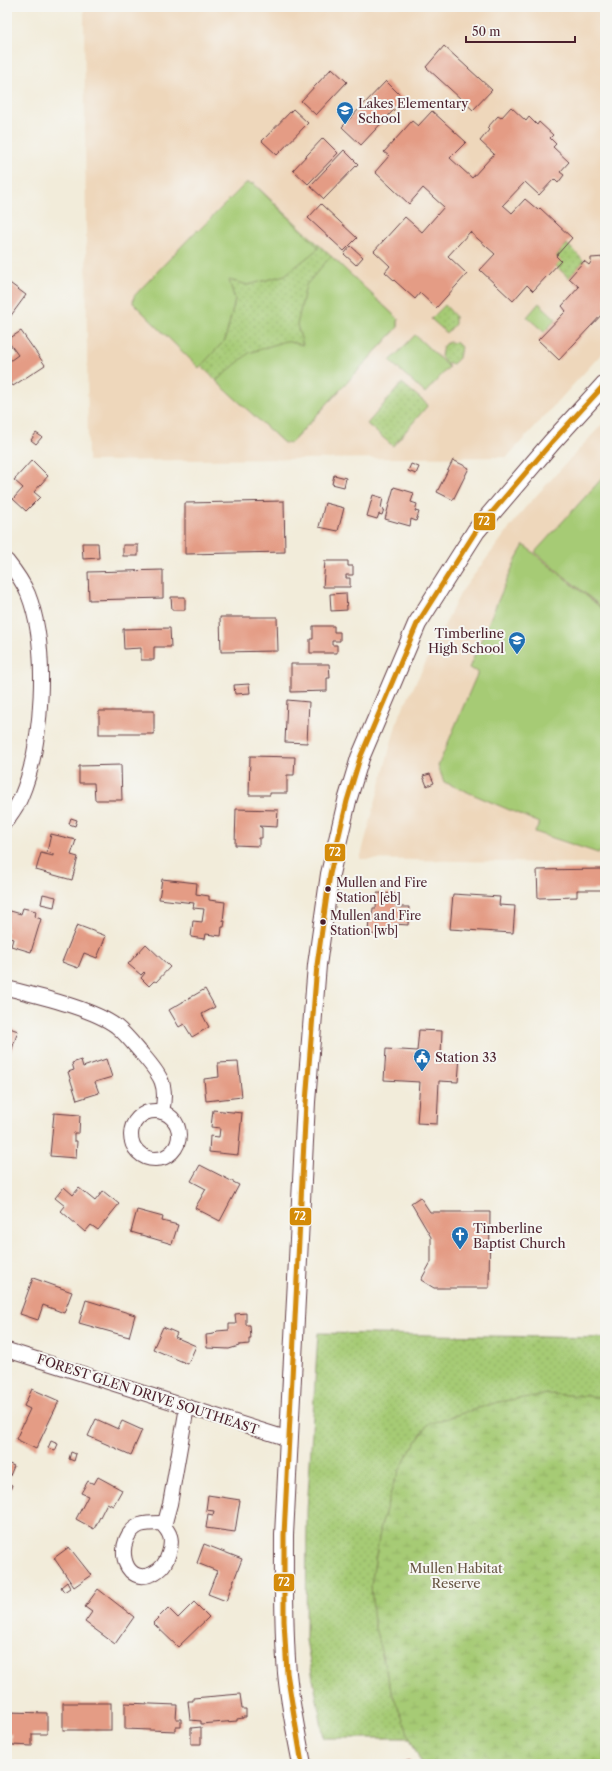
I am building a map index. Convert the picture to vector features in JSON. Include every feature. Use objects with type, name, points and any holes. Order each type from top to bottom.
[{"type":"street","points":[[302,1764],[291,1705],[287,1671],[284,1603],[284,1535],[306,1110],[317,965],[330,874],[347,801],[355,774],[417,624],[476,531],[552,442],[605,384]]},
{"type":"street","points":[[7,561],[28,594],[32,608],[37,629],[40,693],[39,723],[32,765],[21,798],[7,820]]},
{"type":"street","points":[[7,988],[99,1016],[116,1027],[156,1069],[163,1082],[165,1097],[162,1112]]},
{"type":"street","name":"FOREST GLEN DRIVE SOUTHEAST","points":[[7,1350],[289,1439]]},
{"type":"street","points":[[164,1526],[170,1504],[187,1407]]},
{"type":"shaded area","name":"Lakes Elementary School","points":[[84,7],[518,7],[605,10],[605,350],[507,457],[88,461]]},
{"type":"shaded area","name":"Timberline High School","points":[[605,421],[605,864],[360,859],[398,718],[461,592],[524,509]]},
{"type":"green space","points":[[246,183],[254,184],[398,319],[398,327],[293,441],[284,443],[133,303]]},
{"type":"green space","points":[[246,183],[254,184],[319,248],[285,275],[248,285],[229,280],[235,300],[225,340],[199,368],[133,303],[134,296],[197,230],[198,231]]},
{"type":"green space","points":[[567,244],[584,261],[569,278],[556,266],[556,256]]},
{"type":"green space","points":[[331,256],[398,319],[398,327],[291,443],[284,443],[216,381],[249,353],[285,341],[303,345],[297,325],[306,285]]},
{"type":"green space","points":[[539,303],[556,319],[544,332],[527,317]]},
{"type":"green space","points":[[445,305],[455,316],[455,324],[447,333],[431,319]]},
{"type":"green space","points":[[415,335],[449,367],[425,393],[390,361]]},
{"type":"green space","points":[[449,342],[457,343],[461,347],[459,358],[453,364],[446,364],[441,356],[443,346]]},
{"type":"green space","points":[[402,383],[428,405],[393,446],[367,424]]},
{"type":"green space","points":[[605,475],[605,610],[535,552]]},
{"type":"green space","points":[[524,545],[605,611],[605,851],[598,853],[535,832],[540,823],[444,782],[438,766],[478,672],[469,668],[516,559]]},
{"type":"green space","name":"Mullen Habitat Reserve","points":[[318,1333],[605,1338],[605,1738],[324,1738],[306,1640],[307,1511]]},
{"type":"green space","name":"Mullen Habitat Reserve","points":[[548,1394],[605,1397],[605,1764],[422,1764],[391,1690],[374,1624],[371,1585],[381,1526],[394,1482],[407,1456],[428,1424],[498,1402]]},
{"type":"building","points":[[444,46],[492,90],[473,110],[426,67]]},
{"type":"building","points":[[332,68],[347,82],[316,115],[301,101]]},
{"type":"building","points":[[386,81],[404,99],[361,145],[342,127]]},
{"type":"building","points":[[511,107],[526,121],[529,117],[537,125],[539,122],[553,135],[550,138],[556,144],[553,147],[569,162],[560,172],[564,175],[558,183],[554,179],[539,195],[525,182],[503,205],[512,213],[525,199],[538,210],[540,208],[572,238],[556,256],[561,261],[533,291],[527,285],[513,301],[480,270],[495,254],[470,232],[448,256],[467,274],[436,308],[420,293],[415,299],[385,272],[390,266],[374,251],[405,217],[422,232],[444,207],[423,188],[409,204],[375,172],[389,156],[384,152],[412,121],[418,126],[432,111],[466,142],[450,158],[472,178],[494,154],[480,141],[489,130],[487,128],[498,116],[501,118]]},
{"type":"building","points":[[293,109],[308,123],[277,155],[262,141]]},
{"type":"building","points":[[323,138],[338,153],[308,184],[293,170]]},
{"type":"building","points":[[344,150],[358,164],[324,199],[310,186]]},
{"type":"building","points":[[321,204],[357,238],[344,251],[308,218]]},
{"type":"building","points":[[351,246],[363,257],[356,265],[344,254]]},
{"type":"building","points":[[605,257],[605,311],[559,360],[538,340],[566,311],[562,306],[579,287],[569,278],[584,261],[589,265],[591,258]]},
{"type":"building","points":[[7,281],[26,295],[7,321]]},
{"type":"building","points":[[21,331],[45,365],[13,386],[7,377],[7,363],[18,355],[7,340]]},
{"type":"building","points":[[36,433],[42,437],[36,444],[31,440]]},
{"type":"building","points":[[32,460],[48,476],[34,492],[40,497],[26,511],[13,499],[23,488],[14,480]]},
{"type":"building","points":[[453,460],[469,468],[453,500],[437,492]]},
{"type":"building","points":[[411,464],[419,467],[416,474],[408,471]]},
{"type":"building","points":[[334,475],[346,478],[344,487],[332,484]]},
{"type":"building","points":[[394,487],[414,493],[411,502],[417,504],[415,511],[419,512],[416,521],[411,519],[410,526],[385,519]]},
{"type":"building","points":[[373,495],[383,498],[381,508],[384,509],[382,515],[379,514],[377,519],[367,516]]},
{"type":"building","points":[[284,501],[285,552],[185,554],[185,503]]},
{"type":"building","points":[[325,503],[344,508],[338,531],[319,527]]},
{"type":"building","points":[[82,543],[98,543],[99,558],[83,559]]},
{"type":"building","points":[[123,545],[138,545],[138,556],[123,556]]},
{"type":"building","points":[[325,561],[348,561],[348,566],[353,566],[353,575],[346,575],[346,578],[350,578],[350,587],[323,587]]},
{"type":"building","points":[[163,570],[163,598],[89,600],[88,572]]},
{"type":"building","points":[[346,593],[347,610],[331,611],[330,594]]},
{"type":"building","points":[[171,597],[185,597],[185,610],[172,610]]},
{"type":"building","points":[[220,617],[277,617],[278,651],[221,652]]},
{"type":"building","points":[[313,626],[334,626],[334,632],[340,632],[340,641],[332,641],[332,645],[337,645],[337,653],[310,653],[310,639],[313,639]]},
{"type":"building","points":[[170,628],[171,647],[154,647],[154,660],[141,660],[141,648],[124,649],[123,629]]},
{"type":"building","points":[[291,664],[329,664],[330,678],[327,678],[327,691],[291,692]]},
{"type":"building","points":[[249,684],[250,693],[235,694],[234,685]]},
{"type":"building","points":[[287,700],[309,702],[307,743],[285,742]]},
{"type":"building","points":[[99,711],[154,711],[154,734],[99,734]]},
{"type":"building","points":[[250,756],[295,757],[294,775],[287,775],[287,793],[249,795]]},
{"type":"building","points":[[121,765],[122,800],[95,800],[94,783],[79,783],[79,766]]},
{"type":"building","points":[[430,774],[434,783],[427,786],[423,776]]},
{"type":"building","points":[[236,809],[278,810],[277,827],[259,826],[262,828],[262,838],[259,838],[259,846],[235,845]]},
{"type":"building","points":[[71,818],[77,820],[75,826],[69,824]]},
{"type":"building","points":[[51,834],[76,840],[71,855],[78,857],[72,880],[36,870],[41,853],[53,856],[53,854],[47,852]]},
{"type":"building","points":[[603,869],[603,890],[577,890],[577,897],[538,898],[537,870]]},
{"type":"building","points":[[162,879],[197,883],[196,894],[209,896],[209,900],[225,902],[223,921],[225,921],[224,927],[222,927],[221,936],[206,934],[205,939],[191,937],[193,921],[202,922],[204,909],[193,908],[194,903],[159,899]]},
{"type":"building","points":[[377,893],[396,894],[396,907],[409,907],[408,925],[394,924],[394,935],[368,934],[369,918],[372,918],[373,908],[376,908]]},
{"type":"building","points":[[43,894],[56,897],[54,907],[41,904]]},
{"type":"building","points":[[453,894],[500,897],[499,905],[515,906],[513,933],[450,929]]},
{"type":"building","points":[[23,908],[36,911],[35,917],[41,919],[31,952],[11,946],[13,939],[7,937],[7,910],[21,914]]},
{"type":"building","points":[[77,925],[106,936],[97,958],[84,953],[78,968],[62,962]]},
{"type":"building","points":[[146,944],[170,967],[156,982],[154,981],[149,986],[141,978],[145,973],[144,972],[141,975],[128,964]]},
{"type":"building","points":[[205,989],[215,1007],[202,1014],[209,1027],[192,1037],[184,1024],[179,1027],[169,1010]]},
{"type":"building","points":[[7,1027],[18,1031],[11,1052],[7,1051]]},
{"type":"building","name":"Station 33","points":[[419,1030],[442,1031],[441,1055],[460,1056],[458,1082],[439,1081],[437,1124],[417,1123],[420,1082],[384,1080],[386,1049],[417,1051]]},
{"type":"building","points":[[106,1059],[112,1077],[95,1082],[99,1093],[77,1100],[68,1072],[74,1070],[72,1063],[81,1060],[83,1067]]},
{"type":"building","points":[[238,1062],[242,1097],[206,1101],[204,1079],[219,1077],[218,1063]]},
{"type":"building","points":[[213,1110],[242,1113],[238,1155],[209,1152],[210,1136],[219,1137],[220,1128],[211,1127]]},
{"type":"building","points":[[54,1113],[80,1115],[79,1133],[74,1133],[74,1141],[77,1141],[76,1158],[50,1156]]},
{"type":"building","points":[[200,1165],[239,1185],[220,1221],[195,1208],[206,1189],[191,1181]]},
{"type":"building","points":[[64,1187],[73,1195],[79,1188],[95,1201],[103,1191],[119,1204],[98,1230],[91,1225],[85,1232],[61,1211],[65,1206],[55,1198]]},
{"type":"building","name":"Timberline Baptist Church","points":[[420,1197],[430,1212],[490,1212],[489,1288],[434,1288],[421,1280],[431,1262],[431,1237],[411,1203]]},
{"type":"building","points":[[137,1210],[163,1217],[162,1221],[178,1225],[172,1244],[131,1232]]},
{"type":"building","points":[[33,1278],[72,1292],[64,1313],[43,1305],[38,1320],[20,1314]]},
{"type":"building","points":[[86,1300],[135,1315],[129,1337],[79,1323]]},
{"type":"building","points":[[246,1313],[246,1325],[250,1325],[251,1339],[249,1339],[249,1344],[239,1345],[229,1349],[207,1348],[206,1335],[214,1334],[217,1331],[229,1330],[229,1324],[236,1324],[235,1314]]},
{"type":"building","points":[[163,1327],[177,1333],[175,1337],[196,1346],[188,1364],[153,1349]]},
{"type":"building","points":[[32,1389],[59,1401],[36,1449],[16,1439],[30,1409],[24,1406]]},
{"type":"building","points":[[96,1419],[118,1429],[122,1421],[142,1430],[131,1455],[88,1436]]},
{"type":"building","points":[[51,1441],[58,1444],[55,1451],[48,1448]]},
{"type":"building","points":[[71,1452],[76,1454],[74,1461],[69,1459]]},
{"type":"building","points":[[7,1463],[14,1466],[7,1483]]},
{"type":"building","points":[[98,1477],[122,1490],[113,1506],[107,1503],[94,1529],[76,1519],[88,1496],[81,1493],[88,1481],[94,1484]]},
{"type":"building","points":[[7,1483],[12,1485],[7,1499]]},
{"type":"building","points":[[208,1495],[240,1500],[235,1532],[206,1528],[208,1514],[213,1515],[214,1511],[206,1510]]},
{"type":"building","points":[[204,1544],[242,1559],[226,1601],[208,1594],[217,1571],[197,1563]]},
{"type":"building","points":[[69,1547],[91,1575],[74,1587],[54,1558]]},
{"type":"building","points":[[67,1582],[70,1588],[64,1592],[61,1587]]},
{"type":"building","points":[[98,1589],[134,1617],[115,1644],[85,1622],[92,1612],[85,1607]]},
{"type":"building","points":[[194,1602],[209,1617],[178,1647],[153,1623],[168,1608],[178,1618]]},
{"type":"building","points":[[240,1694],[242,1709],[246,1709],[246,1717],[237,1719],[237,1721],[201,1724],[201,1721],[190,1720],[188,1701],[193,1701],[193,1698]]},
{"type":"building","points":[[63,1703],[111,1703],[111,1730],[63,1730]]},
{"type":"building","points":[[125,1703],[177,1705],[176,1719],[181,1719],[181,1727],[176,1727],[176,1731],[125,1729]]},
{"type":"building","points":[[7,1712],[47,1713],[47,1734],[32,1734],[32,1746],[11,1745],[11,1734],[7,1733]]},
{"type":"building","points":[[201,1727],[201,1744],[191,1744],[191,1728]]},
{"type":"building","points":[[410,1761],[411,1764],[387,1764],[387,1763]]},
{"type":"transit line","name":"72","points":[[302,1764],[287,1673],[284,1621],[284,1535],[306,1102],[317,965],[330,874],[347,801],[360,758],[417,624],[476,531],[552,442],[605,384]]},
{"type":"place","name":"Lakes Elementary School","points":[[345,125]]},
{"type":"place","name":"Timberline High School","points":[[517,655]]},
{"type":"place","name":"Mullen and Fire Station [eb]","points":[[328,889]]},
{"type":"place","name":"Mullen and Fire Station [wb]","points":[[323,922]]},
{"type":"place","name":"Station 33","points":[[422,1072]]},
{"type":"place","name":"Timberline Baptist Church","points":[[460,1250]]}]
